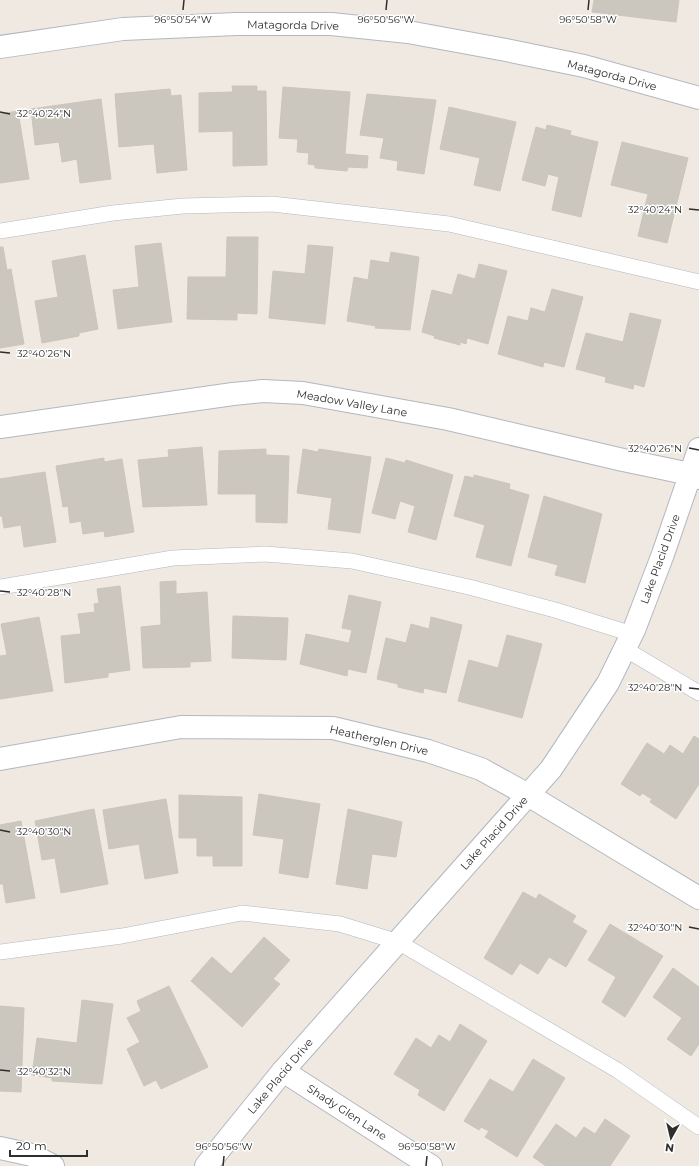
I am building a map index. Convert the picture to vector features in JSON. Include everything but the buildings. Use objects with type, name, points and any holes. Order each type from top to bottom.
[{"type":"street","name":"Matagorda Drive","points":[[0,47],[123,29],[236,24],[331,24],[408,32],[506,50],[584,66],[699,98]]},
{"type":"street","name":"Meadow Valley Lane","points":[[0,427],[233,394],[263,391],[303,393],[448,419],[615,459],[694,476]]},
{"type":"street","name":"Lake Placid Drive","points":[[206,1166],[283,1071],[551,769],[608,683],[629,641],[694,476],[699,449]]},
{"type":"street","name":"Heatherglen Drive","points":[[0,759],[181,727],[333,728],[435,753],[481,769],[528,795],[699,898]]},
{"type":"street","name":"Shady Glen Lane","points":[[283,1071],[431,1166]]},
{"type":"street","points":[[0,1148],[32,1155],[53,1166]]},
{"type":"lane","points":[[0,232],[121,212],[183,206],[272,204],[448,224],[699,282]]},
{"type":"lane","points":[[0,586],[173,558],[265,554],[352,561],[469,587],[555,610],[629,641],[699,693]]},
{"type":"lane","points":[[0,952],[122,936],[242,913],[340,924],[398,942],[617,1070],[699,1127]]}]
